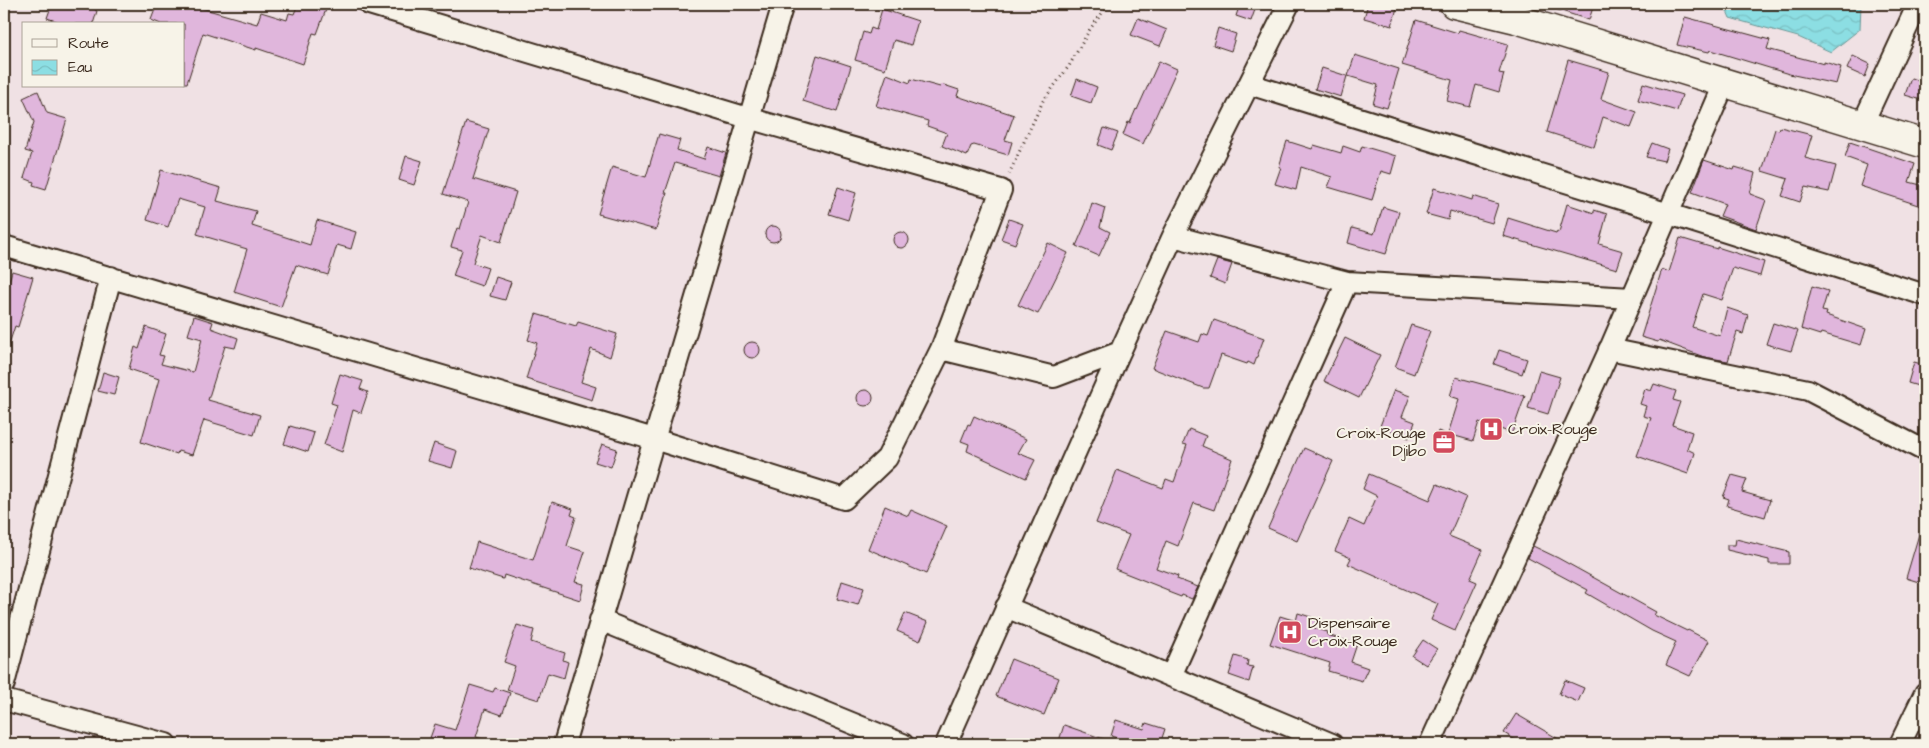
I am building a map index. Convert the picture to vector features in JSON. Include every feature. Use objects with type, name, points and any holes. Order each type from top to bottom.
[{"type":"main road","points":[[1454,4],[1519,12],[1725,82],[1925,144]]},
{"type":"street","points":[[4,246],[654,439],[844,499],[887,458],[941,349],[1002,190],[748,118],[370,4]]},
{"type":"street","points":[[564,744],[783,4]]},
{"type":"street","points":[[946,744],[1173,236],[1290,4]]},
{"type":"street","points":[[1862,125],[1918,4]]},
{"type":"street","points":[[1430,744],[1632,298],[1725,82]]},
{"type":"street","points":[[1249,84],[1669,214],[1925,296]]},
{"type":"street","points":[[1173,236],[1347,282],[1632,298]]},
{"type":"street","points":[[4,684],[111,277]]},
{"type":"street","points":[[1171,676],[1347,282]]},
{"type":"street","points":[[941,349],[1054,377],[1120,352]]},
{"type":"street","points":[[1609,349],[1808,390],[1925,451]]},
{"type":"street","points":[[1006,607],[1332,744]]},
{"type":"street","points":[[600,620],[903,744]]},
{"type":"street","points":[[1900,744],[1925,693]]},
{"type":"street","points":[[4,700],[166,744]]},
{"type":"path","points":[[1002,190],[1043,101],[1069,66],[1090,28],[1109,4]]},
{"type":"water","points":[[1724,4],[1861,4],[1860,29],[1831,52],[1798,37],[1730,18]]},
{"type":"building","points":[[52,4],[97,4],[94,22],[59,22],[47,18]]},
{"type":"building","points":[[157,4],[169,4],[183,8],[187,4],[257,24],[261,12],[287,20],[289,13],[294,14],[298,4],[328,4],[317,34],[313,33],[303,64],[203,33],[187,83],[185,83],[185,22],[156,22],[151,20]]},
{"type":"building","points":[[1240,4],[1257,4],[1251,21],[1236,16]]},
{"type":"building","points":[[1368,4],[1398,4],[1392,26],[1364,18]]},
{"type":"building","points":[[1549,4],[1594,4],[1589,20],[1549,7]]},
{"type":"building","points":[[882,9],[918,21],[911,45],[894,40],[885,69],[855,60],[863,32],[869,34],[871,28],[876,30]]},
{"type":"building","points":[[1685,17],[1770,40],[1767,49],[1841,67],[1836,84],[1789,74],[1710,50],[1709,52],[1677,45]]},
{"type":"building","points":[[1138,18],[1167,30],[1160,46],[1131,35]]},
{"type":"building","points":[[1416,20],[1458,33],[1459,30],[1508,44],[1499,73],[1504,74],[1499,92],[1476,85],[1470,107],[1447,101],[1452,80],[1402,65]]},
{"type":"building","points":[[1218,28],[1236,34],[1231,51],[1213,45]]},
{"type":"building","points":[[817,55],[851,66],[837,112],[803,101]]},
{"type":"building","points":[[1355,55],[1399,69],[1387,108],[1373,104],[1378,85],[1348,76]]},
{"type":"building","points":[[1853,56],[1870,64],[1865,77],[1847,69]]},
{"type":"building","points":[[1568,60],[1609,72],[1601,99],[1637,112],[1631,127],[1603,117],[1594,147],[1547,132]]},
{"type":"building","points":[[1159,61],[1177,69],[1143,144],[1123,135],[1128,122],[1130,123],[1137,110]]},
{"type":"building","points":[[1322,68],[1347,76],[1341,97],[1315,89]]},
{"type":"building","points":[[887,74],[910,83],[911,79],[940,87],[941,84],[959,90],[957,96],[1014,115],[1005,140],[1012,142],[1008,155],[974,145],[971,146],[967,156],[942,146],[947,133],[927,126],[928,121],[876,106]]},
{"type":"building","points":[[1911,78],[1925,83],[1925,101],[1905,95]]},
{"type":"building","points":[[1077,79],[1097,87],[1091,103],[1071,96]]},
{"type":"building","points":[[1643,83],[1682,95],[1677,111],[1638,100]]},
{"type":"building","points":[[38,91],[47,113],[67,119],[46,189],[33,185],[34,182],[24,178],[32,153],[25,151],[34,122],[23,98]]},
{"type":"building","points":[[466,122],[489,129],[473,179],[516,192],[501,242],[482,235],[473,263],[488,268],[482,286],[453,276],[462,250],[451,247],[457,228],[460,229],[468,202],[443,194]]},
{"type":"building","points":[[1780,127],[1812,135],[1805,158],[1836,166],[1829,192],[1805,187],[1800,202],[1782,196],[1788,179],[1762,171],[1775,129],[1779,130]]},
{"type":"building","points":[[1104,128],[1118,133],[1111,150],[1098,145]]},
{"type":"building","points":[[659,134],[680,140],[677,150],[704,159],[708,147],[726,153],[719,176],[675,163],[656,230],[598,214],[612,167],[646,177]]},
{"type":"building","points":[[1287,141],[1312,149],[1314,145],[1341,153],[1343,146],[1360,152],[1362,146],[1396,156],[1391,174],[1381,171],[1372,200],[1328,187],[1332,177],[1301,167],[1296,190],[1275,184]]},
{"type":"building","points":[[1850,142],[1915,164],[1909,182],[1925,186],[1921,206],[1860,186],[1867,165],[1845,157]]},
{"type":"building","points":[[1652,143],[1668,149],[1664,161],[1646,157]]},
{"type":"building","points":[[406,156],[422,161],[414,185],[399,180]]},
{"type":"building","points":[[1704,160],[1734,170],[1735,167],[1755,173],[1750,194],[1766,200],[1756,229],[1720,216],[1725,204],[1692,192]]},
{"type":"building","points":[[161,170],[221,188],[217,201],[256,211],[252,226],[310,245],[317,220],[356,232],[351,249],[337,245],[328,275],[296,265],[281,307],[234,292],[247,249],[197,234],[205,207],[178,199],[168,227],[147,220]]},
{"type":"building","points":[[838,187],[856,193],[848,220],[829,214]]},
{"type":"building","points":[[1434,188],[1472,200],[1473,196],[1498,204],[1492,223],[1450,211],[1448,220],[1426,214]]},
{"type":"building","points":[[1092,203],[1105,208],[1100,227],[1110,232],[1099,256],[1076,246]]},
{"type":"building","points":[[1567,204],[1594,213],[1594,210],[1607,214],[1599,244],[1623,251],[1617,269],[1503,236],[1508,218],[1556,233],[1557,231],[1559,232]]},
{"type":"building","points":[[1383,207],[1399,212],[1386,254],[1348,243],[1352,228],[1374,234]]},
{"type":"building","points":[[1009,219],[1023,224],[1015,244],[1001,239]]},
{"type":"building","points":[[770,226],[776,226],[781,231],[779,240],[770,242],[765,237],[765,231]]},
{"type":"building","points":[[898,232],[904,232],[909,237],[907,246],[898,248],[893,243],[893,237]]},
{"type":"building","points":[[1680,238],[1717,249],[1717,247],[1764,262],[1760,276],[1733,268],[1722,300],[1703,294],[1692,327],[1720,336],[1727,308],[1748,315],[1743,334],[1737,332],[1728,361],[1704,357],[1659,340],[1658,342],[1641,337],[1662,269],[1669,272]]},
{"type":"building","points":[[1048,243],[1068,253],[1038,314],[1018,305]]},
{"type":"building","points":[[1217,260],[1232,264],[1225,284],[1210,278]]},
{"type":"building","points":[[12,271],[33,277],[18,327],[15,326],[7,350],[4,350],[4,298]]},
{"type":"building","points":[[496,277],[511,282],[505,300],[490,296]]},
{"type":"building","points":[[1812,286],[1828,291],[1822,311],[1827,312],[1826,315],[1866,329],[1861,345],[1801,329]]},
{"type":"building","points":[[536,314],[576,326],[578,322],[617,334],[610,357],[591,349],[581,382],[596,387],[592,400],[526,379],[537,343],[528,340]]},
{"type":"building","points":[[194,316],[213,322],[211,328],[238,338],[235,348],[225,346],[208,400],[260,415],[254,435],[204,420],[192,455],[178,451],[177,454],[141,442],[159,379],[129,369],[135,347],[139,349],[146,327],[166,334],[159,355],[164,356],[161,364],[193,372],[202,339],[188,335]]},
{"type":"building","points":[[1214,320],[1264,338],[1254,365],[1221,355],[1209,388],[1203,388],[1152,368],[1167,331],[1199,342],[1202,334],[1208,336]]},
{"type":"building","points":[[1773,323],[1798,331],[1791,351],[1766,344]]},
{"type":"building","points":[[1411,325],[1430,331],[1414,374],[1395,367]]},
{"type":"building","points":[[1345,338],[1380,355],[1359,398],[1324,381]]},
{"type":"building","points":[[749,342],[755,342],[760,347],[758,356],[749,358],[744,353],[744,347]]},
{"type":"building","points":[[1499,350],[1527,359],[1522,374],[1494,364]]},
{"type":"building","points":[[1914,362],[1925,365],[1925,388],[1908,383]]},
{"type":"building","points":[[1539,371],[1560,377],[1548,414],[1528,408]]},
{"type":"building","points":[[103,372],[119,377],[114,395],[98,391]]},
{"type":"building","points":[[340,374],[363,381],[360,389],[368,392],[361,413],[353,410],[342,452],[324,445],[337,405],[331,403]]},
{"type":"building","points":[[1456,377],[1525,396],[1512,433],[1479,422],[1473,441],[1448,434],[1459,399],[1450,396]]},
{"type":"building","points":[[1654,384],[1676,391],[1673,400],[1680,402],[1672,425],[1692,432],[1687,449],[1695,453],[1688,474],[1637,456],[1651,418],[1643,416],[1646,406],[1640,404],[1645,389],[1651,391]]},
{"type":"building","points":[[862,390],[868,390],[873,395],[871,404],[862,406],[857,401],[857,395]]},
{"type":"building","points":[[1394,390],[1410,396],[1402,417],[1415,422],[1409,438],[1380,426]]},
{"type":"building","points":[[974,416],[1026,439],[1018,453],[1035,460],[1026,478],[967,451],[969,444],[961,441],[968,424],[970,425]]},
{"type":"building","points":[[290,426],[314,433],[308,452],[284,444]]},
{"type":"building","points":[[1189,429],[1206,436],[1202,446],[1232,459],[1214,510],[1194,503],[1178,546],[1166,541],[1156,568],[1178,576],[1177,579],[1198,587],[1192,599],[1168,592],[1168,590],[1115,569],[1129,535],[1096,523],[1117,470],[1163,488],[1166,479],[1174,482],[1187,445],[1183,444]]},
{"type":"building","points":[[1438,431],[1453,437],[1449,451],[1434,446]]},
{"type":"building","points":[[434,443],[457,451],[452,468],[428,461]]},
{"type":"building","points":[[602,444],[617,449],[611,467],[595,462]]},
{"type":"building","points":[[1304,448],[1333,461],[1297,541],[1268,528]]},
{"type":"building","points":[[1369,474],[1430,500],[1437,484],[1466,497],[1449,536],[1483,550],[1470,579],[1477,582],[1455,631],[1431,620],[1438,604],[1348,564],[1351,558],[1335,551],[1349,519],[1364,526],[1377,496],[1363,489]]},
{"type":"building","points":[[1732,475],[1747,479],[1742,492],[1770,500],[1765,517],[1727,506],[1729,499],[1723,497]]},
{"type":"building","points":[[552,502],[573,509],[571,515],[576,517],[567,546],[585,552],[575,582],[584,584],[580,600],[504,575],[503,579],[469,568],[477,542],[533,560]]},
{"type":"building","points":[[885,506],[908,516],[911,510],[947,526],[926,574],[868,549]]},
{"type":"building","points":[[1922,524],[1925,525],[1925,584],[1906,578]]},
{"type":"building","points":[[1736,539],[1789,552],[1789,564],[1769,564],[1769,560],[1727,550],[1727,545],[1735,545]]},
{"type":"building","points":[[1533,546],[1656,612],[1654,615],[1709,641],[1690,676],[1666,665],[1676,642],[1652,631],[1586,593],[1588,590],[1528,558]]},
{"type":"building","points":[[842,581],[864,588],[858,605],[837,599]]},
{"type":"building","points":[[905,613],[928,622],[920,641],[897,631]]},
{"type":"building","points":[[1298,613],[1317,619],[1314,628],[1328,632],[1327,635],[1357,644],[1351,662],[1368,668],[1362,681],[1328,671],[1330,663],[1270,644],[1280,616],[1296,621]]},
{"type":"building","points":[[517,625],[534,630],[531,642],[565,653],[563,660],[568,662],[564,678],[548,673],[539,700],[507,690],[515,666],[504,662]]},
{"type":"building","points":[[1423,640],[1437,649],[1426,665],[1412,656]]},
{"type":"building","points":[[1235,656],[1248,660],[1247,666],[1253,667],[1249,682],[1229,675]]},
{"type":"building","points":[[1011,659],[1059,678],[1044,715],[996,696]]},
{"type":"building","points":[[1565,680],[1584,688],[1578,702],[1559,694]]},
{"type":"building","points":[[470,685],[493,692],[495,688],[510,693],[502,715],[485,709],[476,737],[490,741],[489,744],[451,744],[430,738],[435,724],[455,730]]},
{"type":"building","points":[[1516,714],[1567,744],[1522,744],[1504,733]]},
{"type":"building","points":[[1116,720],[1144,729],[1146,723],[1165,729],[1160,744],[1135,744],[1111,736]]},
{"type":"building","points":[[1064,725],[1112,742],[1112,744],[1058,744]]},
{"type":"place","name":"Croix-Rouge","points":[[1491,429]]},
{"type":"place","name":"Croix-Rouge Djibo","points":[[1444,442]]},
{"type":"place","name":"Dispensaire Croix-Rouge","points":[[1290,632]]}]
